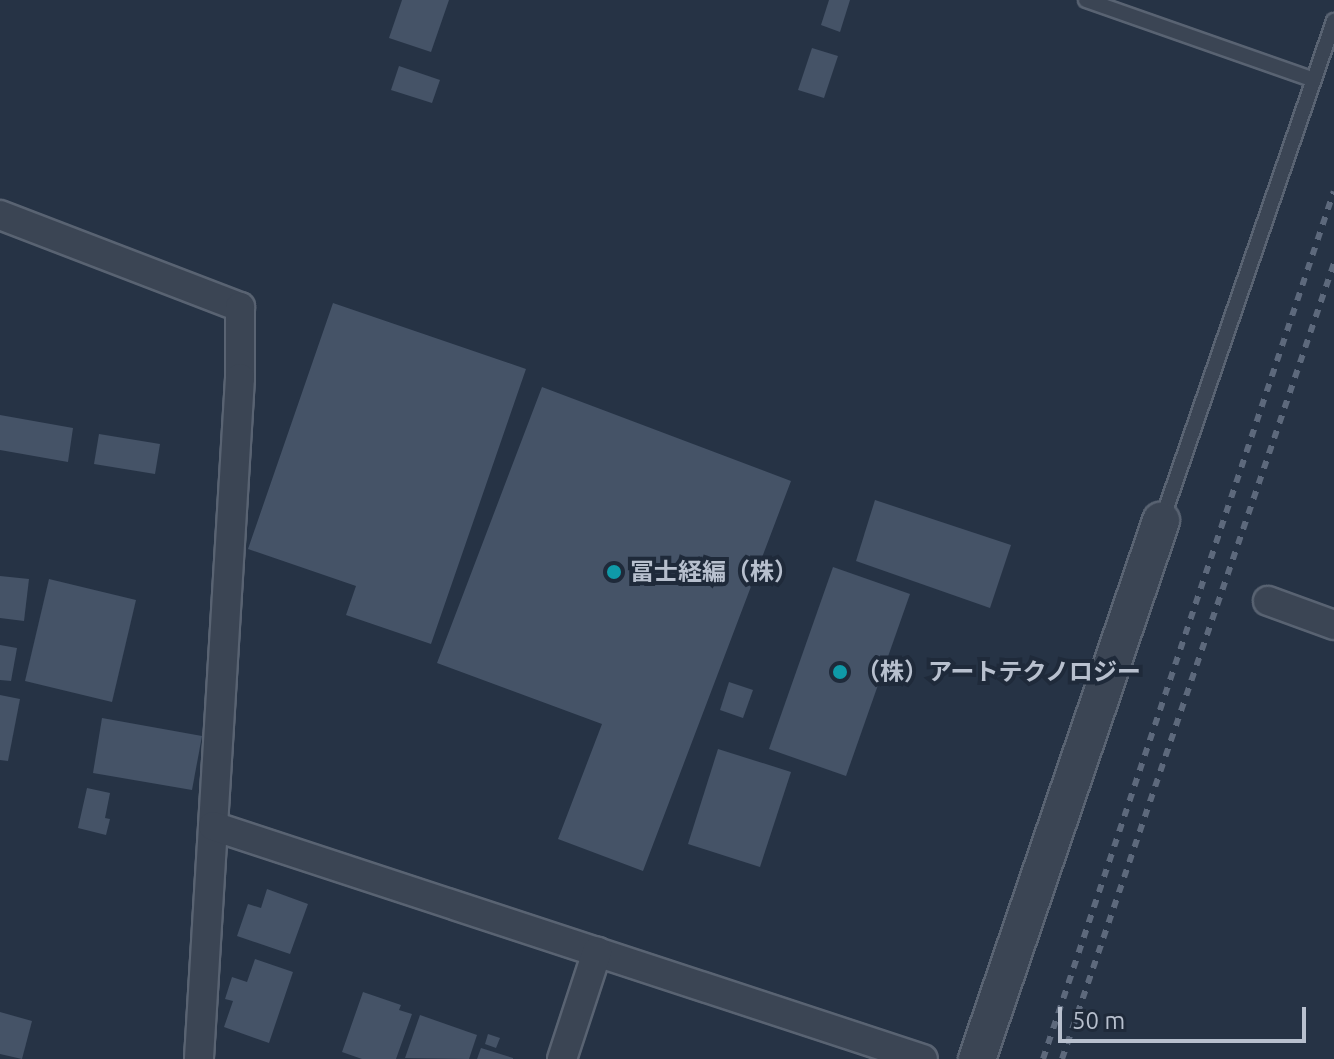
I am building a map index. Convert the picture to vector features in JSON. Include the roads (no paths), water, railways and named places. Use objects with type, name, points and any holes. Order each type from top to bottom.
[{"type":"street","points":[[0,215],[240,307],[240,378],[213,826],[207,1056]]},
{"type":"street","points":[[977,1059],[1161,521]]},
{"type":"street","points":[[1268,601],[1334,625]]},
{"type":"street","points":[[213,826],[923,1059]]},
{"type":"street","points":[[562,1059],[597,952]]},
{"type":"lane","points":[[1086,0],[1312,79]]},
{"type":"lane","points":[[1161,521],[1334,21]]},
{"type":"railway","points":[[1043,1059],[1334,191]]},
{"type":"railway","points":[[1062,1059],[1334,263]]},
{"type":"place","name":"冨士経編（株）","points":[[614,572]]},
{"type":"place","name":"（株）アートテクノロジー","points":[[840,672]]}]
